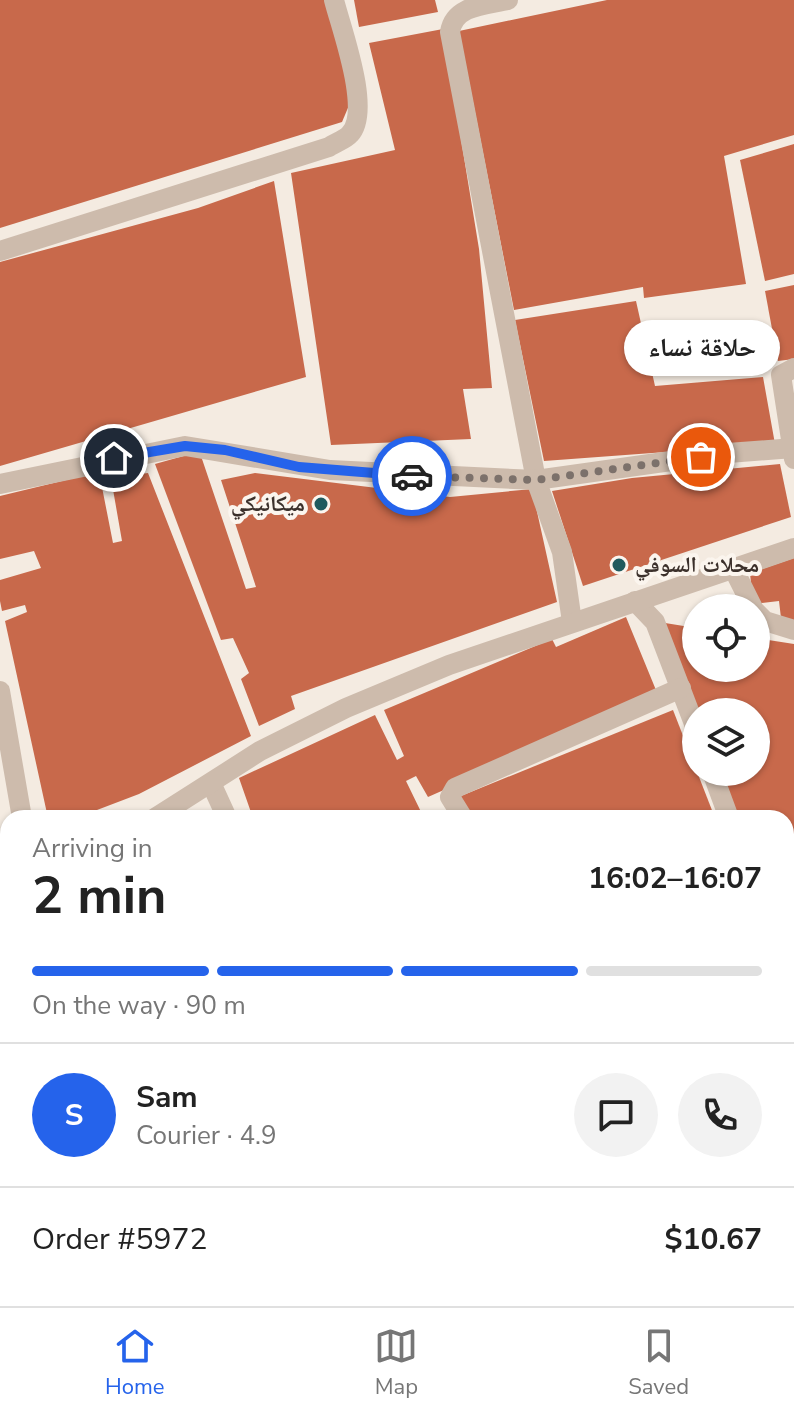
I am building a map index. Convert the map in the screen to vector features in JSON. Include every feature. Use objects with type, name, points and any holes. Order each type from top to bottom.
[{"type":"street","points":[[0,251],[329,147],[351,134],[358,115],[357,91],[334,0]]},
{"type":"street","points":[[508,0],[462,11],[451,24],[450,32],[536,480],[562,552],[572,622]]},
{"type":"street","points":[[0,484],[185,446],[314,469],[536,480],[728,453],[793,452],[781,375],[794,368]]},
{"type":"street","points":[[168,810],[260,751],[346,708],[449,665],[794,548]]},
{"type":"street","points":[[733,568],[746,594]]},
{"type":"street","points":[[635,601],[655,622],[685,698]]},
{"type":"street","points":[[770,623],[794,630]]},
{"type":"street","points":[[458,810],[450,797],[455,788],[681,688]]},
{"type":"street","points":[[0,691],[21,810]]},
{"type":"street","points":[[211,783],[223,810]]},
{"type":"street","points":[[717,786],[726,810]]},
{"type":"building","points":[[0,0],[326,0],[353,96],[342,122],[0,228]]},
{"type":"building","points":[[354,0],[435,0],[438,12],[359,27]]},
{"type":"building","points":[[607,0],[794,0],[794,135],[724,156],[746,284],[644,298],[643,287],[514,310],[459,31]]},
{"type":"building","points":[[443,29],[479,249],[492,388],[463,389],[471,439],[331,445],[291,173],[395,150],[369,43]]},
{"type":"building","points":[[794,144],[794,274],[765,281],[740,160]]},
{"type":"building","points":[[274,181],[306,377],[0,466],[0,262],[198,208]]},
{"type":"building","points":[[794,285],[794,359],[778,361],[765,291]]},
{"type":"building","points":[[636,301],[655,386],[763,377],[775,444],[544,461],[515,320]]},
{"type":"building","points":[[187,455],[201,456],[246,589],[256,587],[221,480],[255,473],[450,497],[532,489],[557,602],[291,696],[295,709],[259,726],[241,679],[249,673],[233,638],[221,640],[155,464]]},
{"type":"building","points":[[780,464],[791,517],[583,586],[552,491],[632,478]]},
{"type":"building","points":[[99,472],[113,543],[122,541],[111,478],[148,473],[251,736],[139,794],[97,810],[46,810],[5,621],[27,612],[25,605],[2,611],[0,601],[0,580],[41,568],[34,551],[0,559],[0,496]]},
{"type":"building","points":[[794,558],[794,622],[781,618],[779,601],[770,602],[770,594],[752,594],[750,573]]},
{"type":"building","points":[[626,617],[658,695],[428,797],[416,776],[406,781],[420,810],[250,810],[239,778],[375,715],[397,760],[404,756],[384,710],[552,639],[556,647]]},
{"type":"building","points":[[659,622],[682,626],[682,680]]},
{"type":"building","points":[[770,640],[794,644],[794,810],[735,810],[725,786],[770,786],[770,698],[689,698],[683,682],[770,682]]},
{"type":"building","points":[[673,710],[682,733],[682,786],[703,786],[712,810],[463,810],[456,798]]},
{"type":"way so far","points":[[412,476],[536,480],[701,457]]},
{"type":"place","name":"حلاقة نساء","points":[[701,457]]},
{"type":"place","name":"ميكانيكي","points":[[321,504]]},
{"type":"place","name":"محلات السوفي","points":[[619,565]]},
{"type":"route","points":[[114,458],[185,446],[225,450],[299,467],[412,476]]}]
